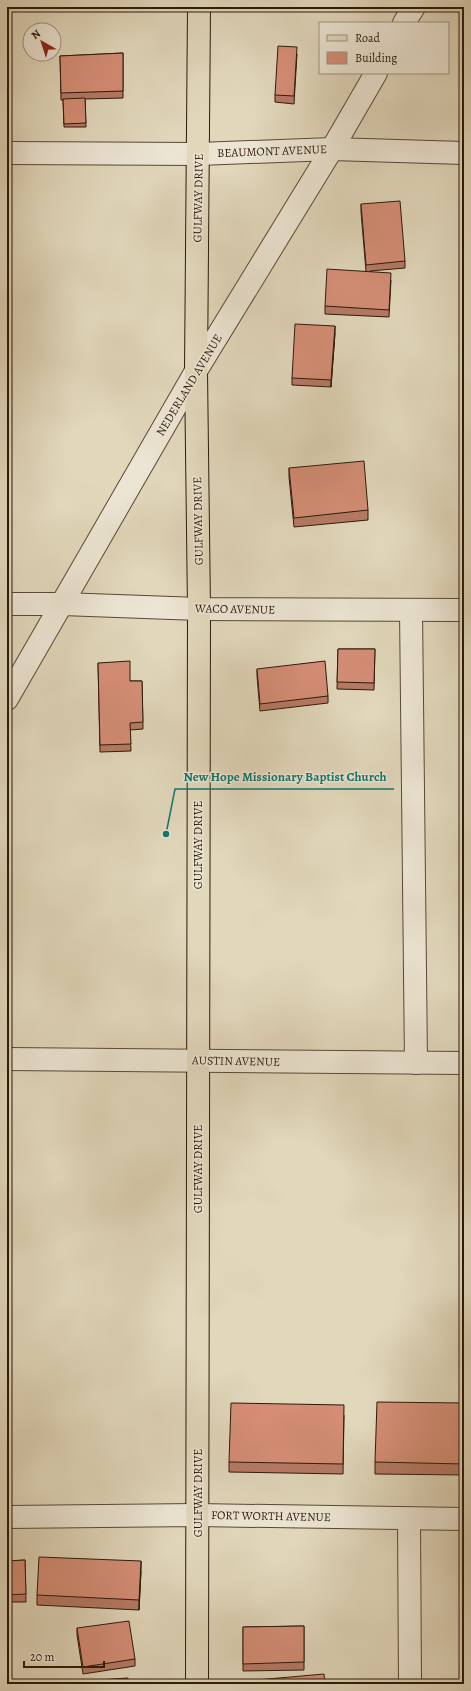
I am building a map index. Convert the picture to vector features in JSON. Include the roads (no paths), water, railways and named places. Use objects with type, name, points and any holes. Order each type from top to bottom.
[{"type":"main road","name":"GULFWAY DRIVE","points":[[197,1684],[199,609],[196,371],[199,154],[199,7]]},
{"type":"street","points":[[405,22],[414,7]]},
{"type":"street","name":"NEDERLAND AVENUE","points":[[7,699],[196,371],[332,149],[375,74]]},
{"type":"street","name":"BEAUMONT AVENUE","points":[[7,153],[199,154],[332,149],[464,153]]},
{"type":"street","name":"WACO AVENUE","points":[[7,604],[62,604],[199,609],[464,610]]},
{"type":"street","points":[[410,610],[416,1063]]},
{"type":"street","name":"AUSTIN AVENUE","points":[[7,1059],[464,1063]]},
{"type":"street","name":"FORT WORTH AVENUE","points":[[7,1517],[198,1515],[464,1519]]},
{"type":"street","points":[[409,1518],[410,1684]]},
{"type":"place","name":"New Hope Missionary Baptist Church","points":[[166,834]]}]
